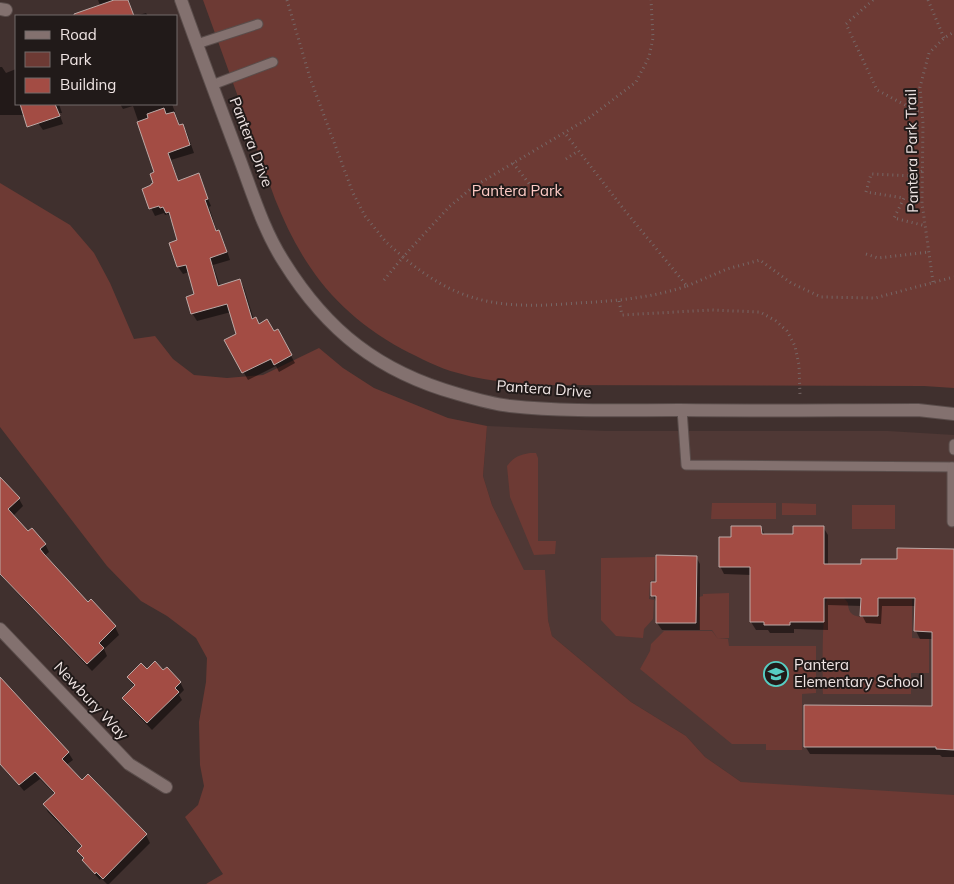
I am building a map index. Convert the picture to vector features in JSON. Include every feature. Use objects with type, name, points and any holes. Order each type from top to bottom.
[{"type":"street","name":"Pantera Drive","points":[[181,0],[271,241],[294,278],[317,307],[356,346],[378,361],[412,378],[443,390],[508,406],[548,409],[918,410],[954,414]]},
{"type":"street","name":"Newbury Way","points":[[0,628],[129,764],[166,787]]},
{"type":"lane","points":[[197,44],[258,24]]},
{"type":"lane","points":[[212,84],[273,62]]},
{"type":"lane","points":[[682,410],[686,465],[953,467],[952,522]]},
{"type":"lane","points":[[954,444],[954,450]]},
{"type":"path","points":[[287,0],[310,78],[353,193],[365,216],[386,242],[418,270],[439,283],[467,296],[493,302],[539,306],[619,301],[687,286],[727,269],[760,260],[792,283],[821,297],[875,298],[954,277]]},
{"type":"path","points":[[384,280],[449,208],[473,187],[596,113],[636,82],[650,57],[653,38],[650,0]]},
{"type":"path","points":[[873,0],[846,24],[877,90],[922,115]]},
{"type":"path","points":[[928,0],[944,38]]},
{"type":"path","name":"Pantera Park Trail","points":[[933,282],[922,203],[922,115],[920,87],[929,53],[944,38],[954,32]]},
{"type":"path","points":[[564,132],[578,152],[687,286]]},
{"type":"path","points":[[566,159],[578,152]]},
{"type":"path","points":[[513,163],[538,195]]},
{"type":"path","points":[[922,171],[913,176],[872,174],[866,192],[904,198],[894,218],[926,226]]},
{"type":"path","points":[[866,254],[878,258],[929,252]]},
{"type":"path","points":[[619,301],[622,315],[711,310],[760,312],[776,321],[787,331],[795,346],[800,378],[800,410]]},
{"type":"shaded area","name":"Pantera Elementary School","points":[[487,426],[606,431],[888,431],[954,435],[954,884],[741,782],[705,757],[686,736],[631,702],[552,636],[548,620],[492,505],[483,476]]},
{"type":"green space","name":"Pantera Park","points":[[203,0],[954,0],[954,388],[924,386],[529,385],[484,379],[451,371],[402,349],[379,335],[340,304],[324,286],[297,246],[275,199]]},
{"type":"green space","points":[[0,183],[70,225],[94,253],[110,283],[134,339],[155,336],[173,359],[194,375],[227,378],[263,375],[319,348],[343,368],[374,388],[448,418],[487,426],[483,476],[492,505],[524,570],[545,570],[548,620],[552,636],[631,702],[686,736],[705,757],[741,782],[954,795],[954,884],[206,884],[223,874],[185,817],[198,805],[204,786],[200,765],[199,722],[206,682],[207,658],[196,638],[167,616],[141,601],[107,566],[0,427]]},
{"type":"green space","points":[[536,453],[538,458],[538,541],[556,541],[555,554],[534,555],[510,497],[507,466],[517,457]]},
{"type":"green space","points":[[712,503],[776,503],[776,519],[711,519]]},
{"type":"green space","points":[[782,503],[816,504],[816,515],[782,515]]},
{"type":"green space","points":[[852,505],[895,505],[895,529],[852,529]]},
{"type":"green space","points":[[655,557],[654,580],[650,581],[649,599],[654,600],[653,619],[644,629],[643,638],[616,636],[601,620],[601,558]]},
{"type":"green space","points":[[729,593],[729,638],[718,639],[712,630],[699,630],[699,597],[703,596],[703,594]]},
{"type":"green space","points":[[828,598],[844,598],[848,603],[851,613],[858,617],[878,616],[878,598],[912,599],[912,638],[929,639],[929,673],[911,673],[911,694],[823,694],[823,628]]},
{"type":"green space","points":[[664,631],[712,631],[718,639],[728,639],[729,646],[816,646],[816,693],[802,694],[802,750],[766,750],[766,744],[732,744],[640,669],[650,651],[651,644]]},
{"type":"building","points":[[114,0],[128,0],[134,15],[74,15]]},
{"type":"building","points":[[20,105],[55,105],[60,116],[27,127]]},
{"type":"building","points":[[164,108],[166,114],[174,112],[179,125],[183,124],[190,145],[168,153],[178,181],[199,173],[208,199],[205,200],[216,231],[219,230],[227,252],[210,258],[218,286],[240,279],[252,319],[256,317],[259,324],[267,319],[274,331],[278,329],[292,355],[274,365],[271,359],[242,373],[224,340],[236,334],[227,304],[191,314],[186,297],[194,294],[186,265],[177,267],[169,243],[177,240],[169,212],[166,213],[163,207],[160,208],[159,206],[149,209],[142,189],[153,183],[150,174],[154,172],[137,122],[148,118],[147,114]]},
{"type":"building","points":[[0,477],[20,498],[8,509],[28,531],[32,528],[46,544],[40,549],[44,554],[88,602],[91,599],[116,626],[99,643],[104,648],[87,664],[0,574]]},
{"type":"building","points":[[731,526],[761,526],[762,534],[793,534],[793,526],[824,526],[824,564],[861,564],[861,559],[897,559],[897,548],[954,549],[954,750],[936,749],[936,747],[804,747],[804,705],[932,706],[932,632],[914,631],[915,598],[878,598],[878,616],[860,616],[861,598],[824,598],[824,622],[790,622],[790,625],[764,625],[764,622],[750,622],[750,567],[719,567],[719,537],[731,537]]},
{"type":"building","points":[[656,555],[697,556],[696,623],[656,623],[656,596],[651,596],[651,582],[656,582]]},
{"type":"building","points":[[155,661],[163,670],[167,667],[181,682],[175,688],[179,692],[147,723],[122,698],[135,685],[127,677],[141,663],[147,669]]},
{"type":"building","points":[[0,677],[69,752],[62,759],[82,780],[88,774],[147,834],[103,879],[96,872],[95,874],[82,860],[84,858],[77,851],[82,846],[43,804],[55,793],[35,772],[19,785],[0,764]]},
{"type":"place","name":"Pantera Elementary School","points":[[776,674]]}]
